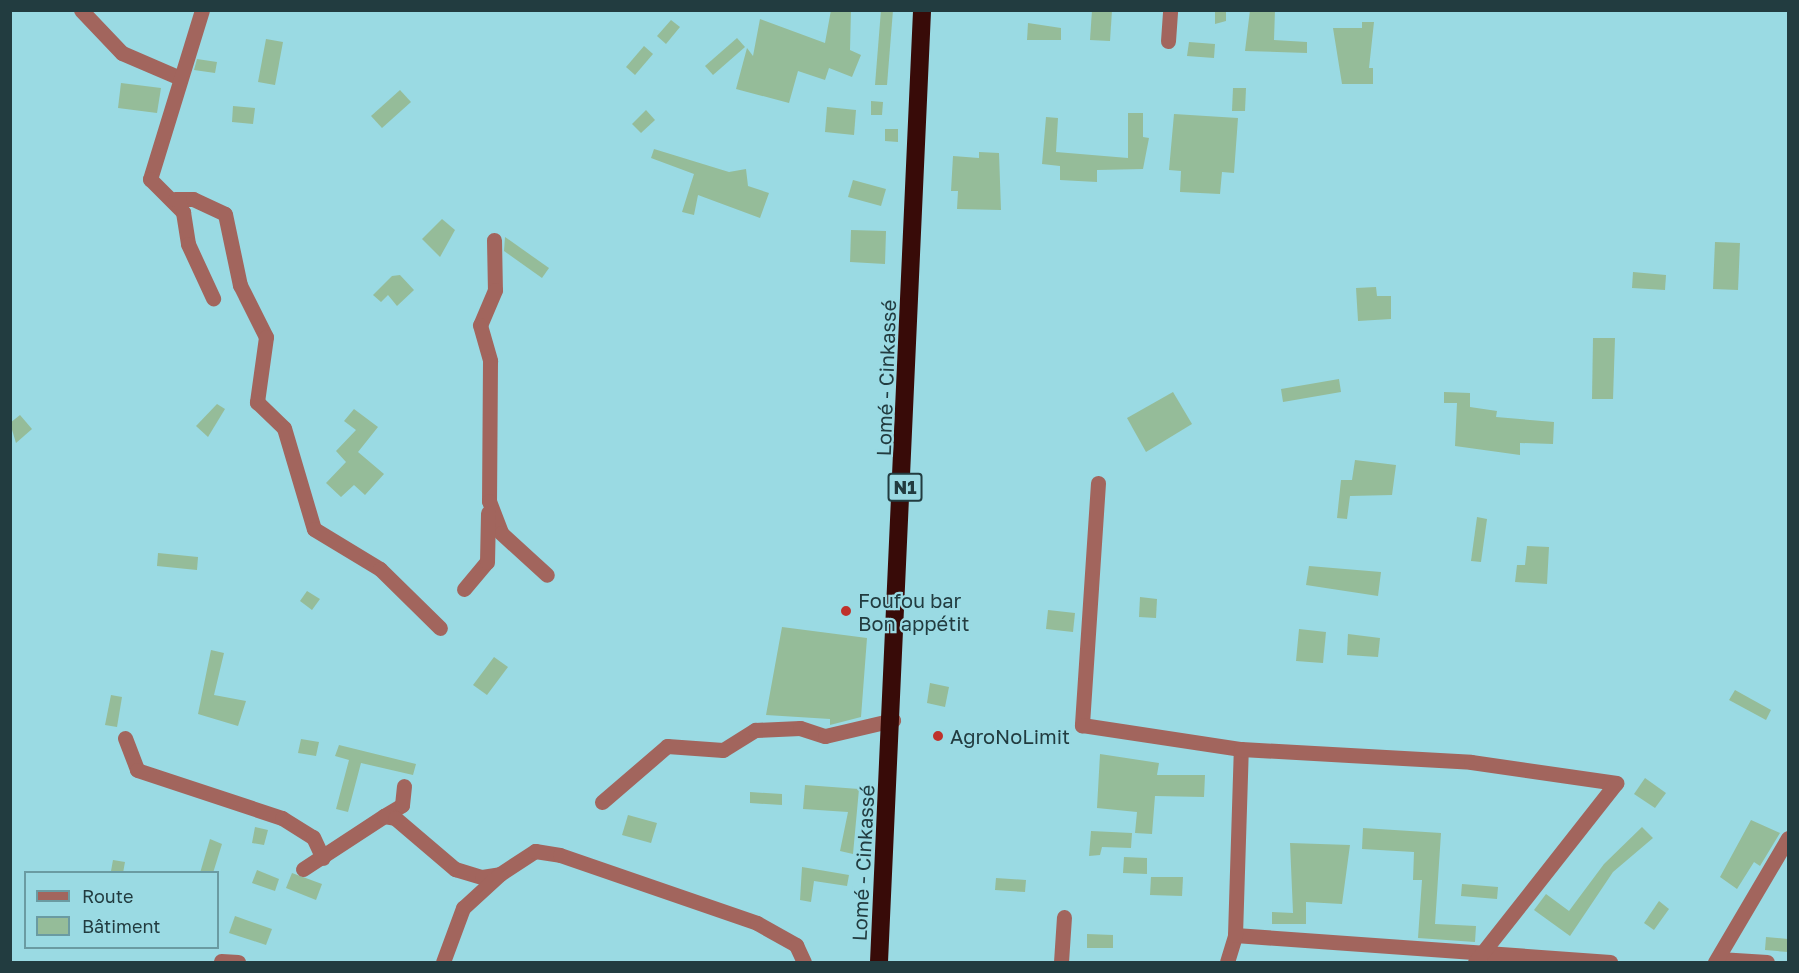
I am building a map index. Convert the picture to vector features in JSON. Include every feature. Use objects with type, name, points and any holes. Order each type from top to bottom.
[{"type":"highway","name":"Lomé - Cinkassé","points":[[879,963],[893,720],[922,10]]},
{"type":"street","points":[[81,10],[122,53],[178,77]]},
{"type":"street","points":[[202,10],[178,77],[150,179],[176,199],[213,298]]},
{"type":"street","points":[[1168,41],[1170,10]]},
{"type":"street","points":[[176,199],[193,199],[225,214],[240,285],[266,337],[257,402],[284,428],[314,529],[380,569],[440,628]]},
{"type":"street","points":[[464,589],[487,562],[490,361],[480,325],[495,290],[494,240]]},
{"type":"street","points":[[1098,483],[1082,725],[1241,749],[1471,762],[1616,783],[1475,963]]},
{"type":"street","points":[[489,501],[501,532],[547,575]]},
{"type":"street","points":[[602,802],[667,746],[723,750],[755,730],[800,728],[825,736],[893,720]]},
{"type":"street","points":[[125,738],[137,770],[282,818],[313,837],[323,858]]},
{"type":"street","points":[[1227,963],[1235,934],[1241,749]]},
{"type":"street","points":[[404,786],[402,805],[410,830]]},
{"type":"street","points":[[303,869],[402,805]]},
{"type":"street","points":[[384,816],[410,830],[455,869],[482,877],[500,874]]},
{"type":"street","points":[[1767,963],[1717,961],[1788,838]]},
{"type":"street","points":[[443,963],[463,908],[500,874],[535,851],[560,855],[757,923],[796,945],[804,963]]},
{"type":"street","points":[[1061,963],[1064,917]]},
{"type":"street","points":[[1235,934],[1485,949],[1610,963]]},
{"type":"street","points":[[221,961],[238,963]]},
{"type":"building","points":[[831,10],[851,10],[850,50],[861,55],[852,77],[829,68],[825,80],[798,71],[789,103],[736,89],[747,48],[753,56],[760,19],[825,43]]},
{"type":"building","points":[[881,10],[893,10],[887,85],[875,85]]},
{"type":"building","points":[[1092,10],[1112,10],[1110,41],[1090,40]]},
{"type":"building","points":[[1215,10],[1226,10],[1226,21],[1215,24]]},
{"type":"building","points":[[1250,10],[1275,10],[1274,40],[1307,42],[1307,53],[1245,51]]},
{"type":"building","points":[[671,20],[680,27],[666,44],[657,36]]},
{"type":"building","points":[[1362,22],[1374,22],[1369,68],[1373,68],[1373,84],[1342,84],[1333,28],[1362,28]]},
{"type":"building","points":[[1028,23],[1061,28],[1061,40],[1027,40]]},
{"type":"building","points":[[737,38],[745,47],[713,75],[705,66]]},
{"type":"building","points":[[266,39],[283,42],[275,85],[258,82]]},
{"type":"building","points":[[1189,42],[1215,44],[1214,58],[1187,56]]},
{"type":"building","points":[[644,46],[653,54],[635,75],[626,67]]},
{"type":"building","points":[[197,59],[217,62],[215,73],[194,70]]},
{"type":"building","points":[[121,83],[161,88],[157,113],[118,108]]},
{"type":"building","points":[[1233,88],[1246,88],[1245,111],[1232,111]]},
{"type":"building","points":[[400,90],[411,102],[382,128],[371,116]]},
{"type":"building","points":[[871,101],[883,102],[882,115],[871,115]]},
{"type":"building","points":[[233,106],[255,108],[253,124],[232,122]]},
{"type":"building","points":[[827,107],[856,110],[854,135],[825,132]]},
{"type":"building","points":[[646,110],[655,120],[641,133],[632,124]]},
{"type":"building","points":[[1128,113],[1143,113],[1143,137],[1149,138],[1143,169],[1097,170],[1097,182],[1060,180],[1060,166],[1042,164],[1046,117],[1058,118],[1056,152],[1128,158]]},
{"type":"building","points":[[1174,114],[1238,118],[1234,173],[1222,172],[1220,194],[1180,192],[1181,171],[1169,170]]},
{"type":"building","points":[[885,129],[898,129],[898,142],[885,141]]},
{"type":"building","points":[[654,149],[729,172],[746,169],[748,186],[769,193],[760,218],[698,195],[694,215],[682,212],[694,174],[651,158]]},
{"type":"building","points":[[979,152],[999,153],[1001,210],[957,209],[958,191],[951,191],[953,156],[979,158]]},
{"type":"building","points":[[853,180],[886,189],[881,206],[848,197]]},
{"type":"building","points":[[442,219],[455,230],[440,257],[422,239]]},
{"type":"building","points":[[851,230],[886,231],[885,264],[850,262]]},
{"type":"building","points":[[505,237],[549,268],[542,278],[504,251]]},
{"type":"building","points":[[1715,242],[1740,243],[1738,290],[1713,289]]},
{"type":"building","points":[[1633,272],[1666,275],[1665,290],[1632,288]]},
{"type":"building","points":[[400,275],[414,290],[397,306],[388,295],[381,302],[373,295],[392,276]]},
{"type":"building","points":[[1376,287],[1377,296],[1391,296],[1391,319],[1358,321],[1356,288]]},
{"type":"building","points":[[1593,338],[1615,338],[1613,399],[1592,399]]},
{"type":"building","points":[[1339,379],[1341,392],[1283,402],[1281,389]]},
{"type":"building","points":[[1173,392],[1192,424],[1146,452],[1127,418]]},
{"type":"building","points":[[1444,392],[1470,393],[1470,407],[1497,411],[1496,417],[1554,422],[1553,444],[1520,443],[1520,455],[1455,446],[1457,403],[1444,403]]},
{"type":"building","points":[[217,404],[225,409],[208,437],[196,426]]},
{"type":"building","points":[[354,409],[378,427],[358,452],[384,474],[365,495],[354,485],[341,497],[326,483],[346,462],[336,451],[356,430],[344,421]]},
{"type":"building","points":[[20,415],[32,429],[16,443],[10,423]]},
{"type":"building","points":[[1355,460],[1396,465],[1392,495],[1350,496],[1347,519],[1337,518],[1341,480],[1352,480]]},
{"type":"building","points":[[1477,517],[1487,519],[1481,562],[1471,561]]},
{"type":"building","points":[[1527,546],[1549,547],[1547,584],[1515,582],[1517,565],[1525,565]]},
{"type":"building","points":[[158,553],[198,557],[197,570],[157,566]]},
{"type":"building","points":[[1309,566],[1381,572],[1378,596],[1306,585]]},
{"type":"building","points":[[307,591],[320,599],[312,610],[300,601]]},
{"type":"building","points":[[1140,597],[1157,599],[1156,618],[1139,617]]},
{"type":"building","points":[[1048,610],[1075,613],[1073,632],[1046,629]]},
{"type":"building","points":[[782,627],[867,638],[861,717],[830,725],[830,719],[766,715]]},
{"type":"building","points":[[1299,629],[1326,632],[1323,663],[1296,661]]},
{"type":"building","points":[[1348,634],[1380,638],[1378,657],[1347,655]]},
{"type":"building","points":[[211,650],[224,653],[214,695],[246,701],[238,726],[198,714]]},
{"type":"building","points":[[494,657],[508,667],[487,695],[473,685]]},
{"type":"building","points":[[930,683],[949,687],[945,707],[927,703]]},
{"type":"building","points":[[1735,690],[1771,710],[1766,720],[1729,700]]},
{"type":"building","points":[[111,695],[122,697],[117,727],[105,725]]},
{"type":"building","points":[[301,739],[319,742],[316,756],[298,753]]},
{"type":"building","points":[[339,745],[416,764],[413,775],[361,763],[348,812],[336,809],[349,760],[335,756]]},
{"type":"building","points":[[1100,754],[1159,763],[1157,775],[1205,775],[1204,797],[1155,796],[1152,834],[1135,833],[1137,812],[1097,808]]},
{"type":"building","points":[[1645,778],[1666,793],[1655,808],[1634,794]]},
{"type":"building","points":[[805,785],[859,789],[853,854],[840,851],[848,812],[803,809]]},
{"type":"building","points":[[750,792],[782,794],[782,805],[750,803]]},
{"type":"building","points":[[628,815],[657,823],[651,843],[622,835]]},
{"type":"building","points":[[1751,820],[1780,833],[1760,866],[1754,862],[1737,889],[1720,877]]},
{"type":"building","points":[[255,827],[268,830],[264,845],[252,843]]},
{"type":"building","points":[[1642,827],[1653,838],[1613,872],[1570,936],[1534,910],[1546,894],[1569,911],[1604,864]]},
{"type":"building","points":[[1363,828],[1441,833],[1435,924],[1476,926],[1475,942],[1418,938],[1422,880],[1413,880],[1414,852],[1362,849]]},
{"type":"building","points":[[1091,831],[1132,833],[1131,848],[1102,847],[1100,855],[1089,856]]},
{"type":"building","points":[[210,839],[222,844],[214,871],[201,871]]},
{"type":"building","points":[[1290,843],[1350,845],[1342,904],[1306,902],[1306,924],[1272,924],[1272,912],[1293,913]]},
{"type":"building","points":[[1124,857],[1147,858],[1147,874],[1123,873]]},
{"type":"building","points":[[113,860],[125,862],[123,871],[111,871]]},
{"type":"building","points":[[802,867],[849,875],[847,886],[814,881],[811,902],[800,900]]},
{"type":"building","points":[[257,870],[279,879],[275,891],[252,883]]},
{"type":"building","points":[[292,873],[322,884],[316,900],[286,888]]},
{"type":"building","points":[[1151,877],[1183,877],[1182,896],[1150,895]]},
{"type":"building","points":[[996,878],[1026,880],[1025,892],[995,890]]},
{"type":"building","points":[[1462,884],[1498,887],[1497,899],[1461,896]]},
{"type":"building","points":[[1659,901],[1669,909],[1654,930],[1644,923]]},
{"type":"building","points":[[235,916],[272,929],[266,945],[229,933]]},
{"type":"building","points":[[1087,934],[1113,935],[1113,948],[1087,948]]},
{"type":"building","points":[[1766,937],[1788,939],[1788,952],[1765,950]]},
{"type":"place","name":"Foufou bar Bon appétit","points":[[846,611]]},
{"type":"place","name":"AgroNoLimit","points":[[938,736]]}]
